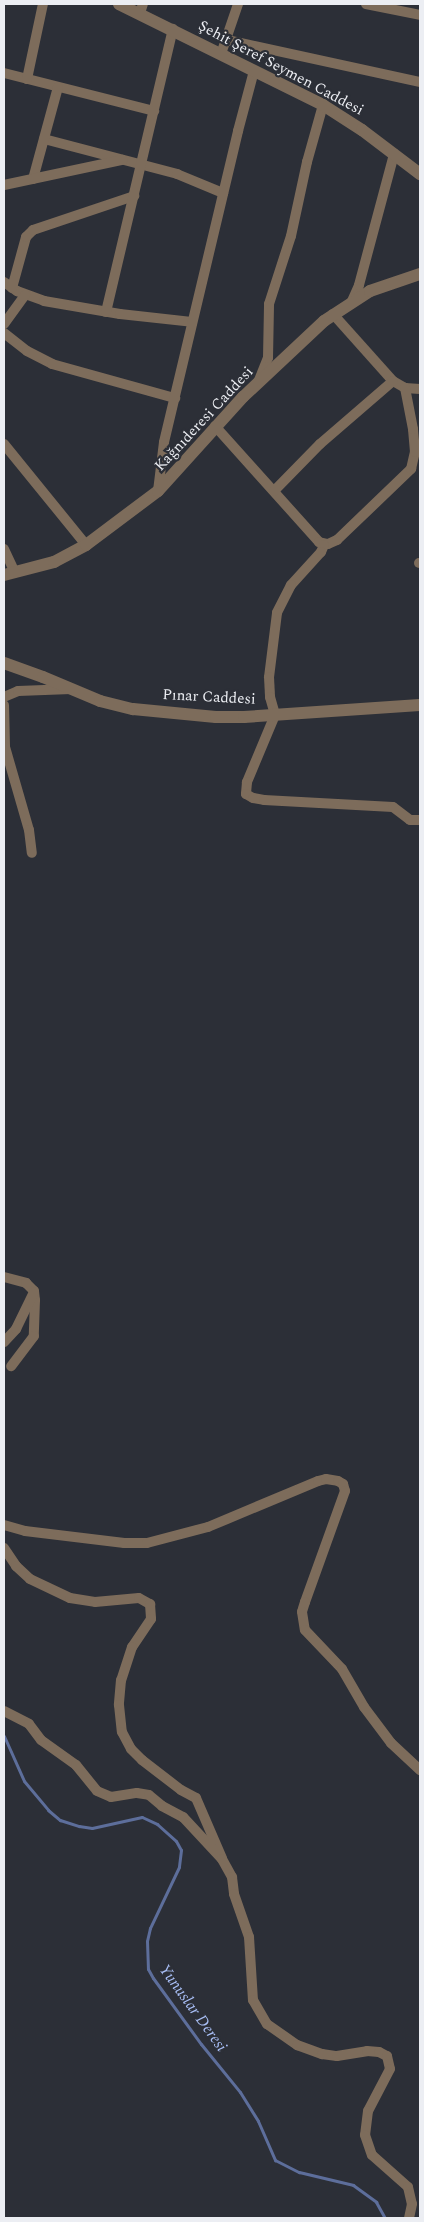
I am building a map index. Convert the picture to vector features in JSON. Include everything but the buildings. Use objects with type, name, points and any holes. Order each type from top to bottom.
[{"type":"street","points":[[27,79],[43,4]]},
{"type":"street","name":"Şehit Şeref Seymen Caddesi","points":[[119,4],[141,9],[172,30],[323,106],[362,130],[420,174]]},
{"type":"street","points":[[221,54],[238,4]]},
{"type":"street","points":[[366,4],[420,15]]},
{"type":"street","points":[[106,312],[172,30]]},
{"type":"street","points":[[227,40],[420,82]]},
{"type":"street","points":[[158,491],[164,442],[254,71]]},
{"type":"street","points":[[4,73],[154,111]]},
{"type":"street","points":[[33,179],[58,87]]},
{"type":"street","points":[[258,383],[268,358],[269,304],[290,236],[307,162],[323,106]]},
{"type":"street","points":[[44,139],[187,177],[223,193]]},
{"type":"street","points":[[352,301],[359,285],[394,154]]},
{"type":"street","points":[[4,185],[126,160]]},
{"type":"street","points":[[134,196],[33,230],[26,237],[8,285],[25,295],[44,301],[106,312],[192,322]]},
{"type":"street","name":"Kağnıderesi Caddesi","points":[[9,574],[54,562],[86,545],[158,491],[215,426],[258,383],[333,314],[352,301],[388,284],[420,274]]},
{"type":"street","points":[[4,324],[25,295]]},
{"type":"street","points":[[333,314],[393,381],[405,388],[420,389]]},
{"type":"street","points":[[4,333],[27,351],[52,364],[175,398]]},
{"type":"street","points":[[274,491],[320,444],[393,381]]},
{"type":"street","points":[[405,388],[414,444],[413,463],[415,471],[337,540],[324,545],[321,552],[291,585],[277,613],[269,677],[270,697],[275,715],[247,782],[246,789],[249,796],[264,800],[393,807],[410,820],[420,820]]},
{"type":"street","points":[[215,426],[319,542],[324,545]]},
{"type":"street","points":[[4,444],[86,545]]},
{"type":"street","points":[[4,549],[9,574]]},
{"type":"street","name":"Pınar Caddesi","points":[[4,664],[100,701],[133,709],[216,717],[420,705]]},
{"type":"street","points":[[4,697],[18,691],[72,689]]},
{"type":"street","points":[[4,706],[5,747],[29,830],[32,853]]},
{"type":"street","points":[[4,1276],[19,1279],[34,1291]]},
{"type":"street","points":[[4,1342],[16,1329],[34,1291]]},
{"type":"street","points":[[11,1366],[34,1336],[34,1291]]},
{"type":"street","points":[[4,1525],[25,1532],[124,1544],[147,1544],[208,1527],[318,1481],[326,1479],[338,1481],[343,1484],[345,1491],[302,1612],[305,1630],[342,1669],[364,1707],[391,1743],[420,1770]]},
{"type":"street","points":[[4,1548],[16,1566],[30,1579],[70,1598],[95,1602],[139,1598],[150,1604],[151,1619],[132,1647],[123,1673],[119,1704],[122,1732],[131,1749],[142,1760],[181,1790],[196,1798],[222,1859]]},
{"type":"street","points":[[4,1711],[29,1724],[41,1740],[76,1765],[97,1792],[111,1797],[137,1793],[149,1795],[162,1806],[182,1817],[222,1859],[232,1877],[234,1894],[249,1937],[253,2000],[267,2024],[297,2045],[322,2054],[337,2056],[367,2051],[380,2052],[387,2056],[390,2069],[368,2111],[365,2135],[372,2155],[408,2187],[412,2204],[409,2218]]},
{"type":"waterway","name":"Yunuslar Deresi","points":[[4,1736],[24,1781],[48,1810],[60,1820],[92,1828],[142,1817],[157,1824],[176,1841],[181,1850],[179,1867],[150,1928],[147,1941],[148,1969],[201,2044],[240,2092],[258,2121],[275,2160],[299,2172],[353,2185],[376,2202],[385,2218]]}]
